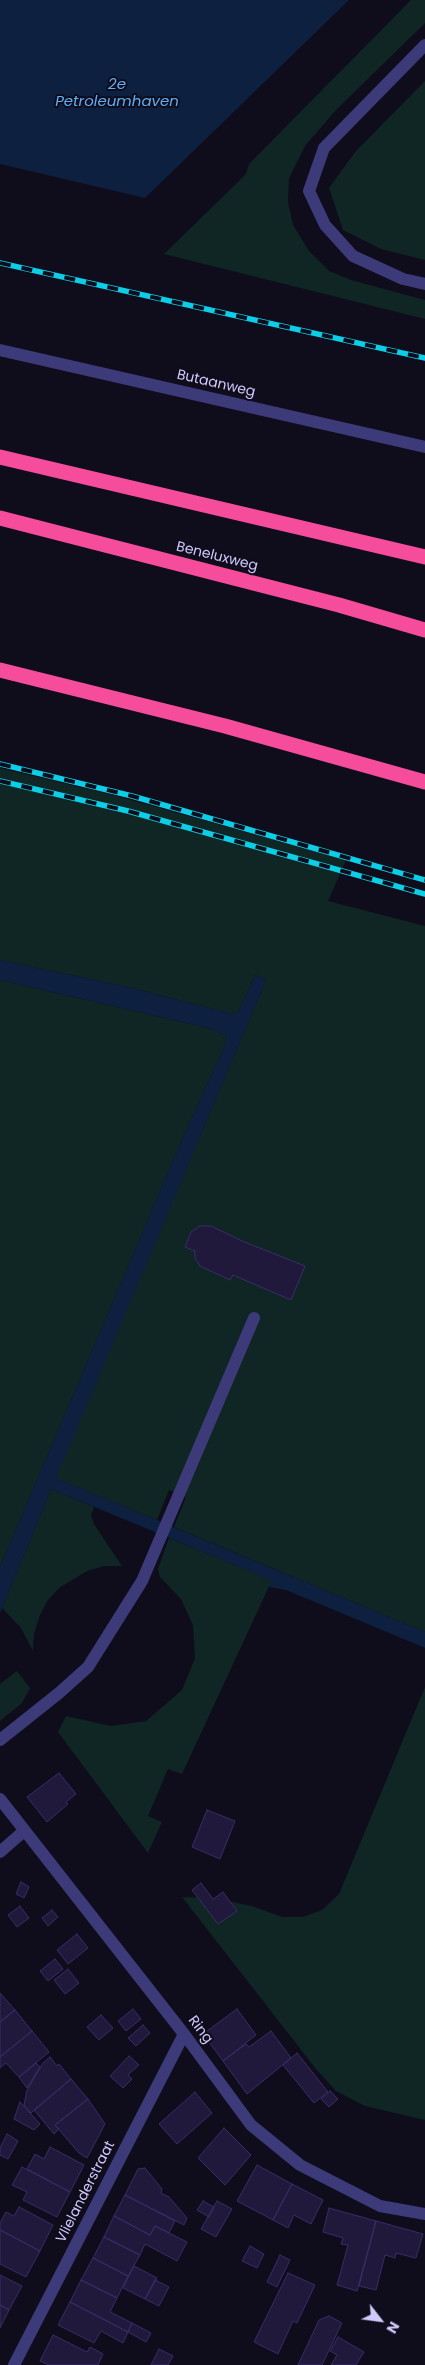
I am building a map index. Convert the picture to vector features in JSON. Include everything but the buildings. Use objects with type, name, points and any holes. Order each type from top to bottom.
[{"type":"highway","points":[[0,457],[425,558]]},
{"type":"highway","name":"Beneluxweg","points":[[0,518],[339,605],[425,630]]},
{"type":"highway","points":[[0,670],[226,726],[425,782]]},
{"type":"street","points":[[425,45],[324,148],[309,191],[325,225],[353,256],[403,279],[425,284]]},
{"type":"street","name":"Butaanweg","points":[[0,350],[425,447]]},
{"type":"street","points":[[0,1740],[59,1693],[88,1666],[142,1581],[254,1318]]},
{"type":"street","name":"Ring","points":[[0,1799],[184,2034],[251,2125],[300,2165],[380,2206],[425,2214]]},
{"type":"street","points":[[0,1852],[24,1831]]},
{"type":"street","name":"Vlielanderstraat","points":[[14,2365],[184,2034]]},
{"type":"green space","points":[[411,0],[425,0],[425,23],[335,111],[305,146],[289,178],[288,202],[293,225],[309,251],[329,271],[351,280],[425,300],[425,319],[164,254],[246,174],[249,164]]},
{"type":"green space","points":[[425,81],[425,260],[381,249],[343,230],[329,188],[355,152]]},
{"type":"green space","points":[[0,768],[113,795],[346,860],[328,901],[425,926],[425,1632],[174,1527],[186,1497],[169,1490],[157,1520],[55,1478],[266,980],[255,975],[239,1011],[233,1014],[132,988],[0,960]]},
{"type":"green space","points":[[0,980],[208,1028],[225,1035],[226,1043],[183,1137],[0,1567]]},
{"type":"green space","points":[[51,1489],[94,1507],[91,1515],[94,1524],[122,1566],[104,1566],[87,1571],[59,1588],[48,1600],[40,1615],[34,1633],[33,1651],[21,1628],[2,1608]]},
{"type":"green space","points":[[169,1538],[272,1580],[182,1774],[168,1769],[148,1816],[162,1822],[148,1853],[58,1732],[66,1716],[111,1726],[146,1721],[182,1690],[195,1658],[193,1625],[181,1599],[160,1577],[158,1569]]},
{"type":"green space","points":[[17,1671],[30,1688],[22,1703],[0,1721],[0,1684]]},
{"type":"green space","points":[[425,1687],[425,2120],[365,2106],[336,2091],[316,2069],[182,1897],[213,1898],[252,1906],[282,1917],[303,1917],[322,1910],[339,1894]]},
{"type":"water","name":"2e Petroleumhaven","points":[[0,0],[349,0],[145,198],[0,164]]},
{"type":"water","points":[[0,960],[132,988],[233,1014],[239,1011],[255,975],[266,980],[56,1478],[425,1632],[425,1648],[286,1590],[269,1587],[271,1580],[51,1489],[0,1613],[0,1567],[183,1137],[226,1043],[225,1035],[208,1028],[0,980]]},
{"type":"railway","points":[[0,263],[425,358]]},
{"type":"railway","points":[[0,764],[132,796],[425,880]]},
{"type":"railway","points":[[0,781],[128,811],[425,894]]}]
